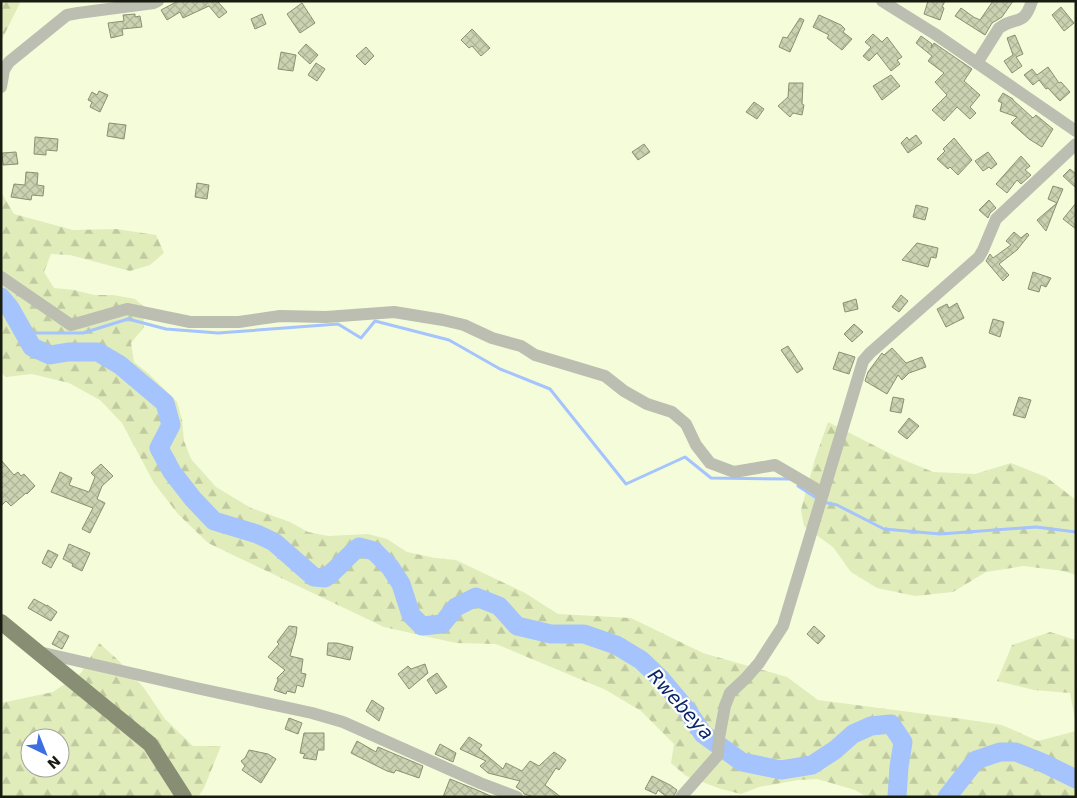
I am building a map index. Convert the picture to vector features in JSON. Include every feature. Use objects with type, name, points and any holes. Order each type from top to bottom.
[{"type":"main road","points":[[1,622],[150,744],[184,797]]},
{"type":"street","points":[[1,87],[4,70],[9,62],[67,15],[158,1]]},
{"type":"street","points":[[882,1],[978,63],[1076,132]]},
{"type":"street","points":[[978,63],[999,28],[1024,17],[1032,1]]},
{"type":"street","points":[[681,797],[718,755],[725,706],[730,693],[759,663],[783,626],[863,361],[979,257],[996,219],[1076,144]]},
{"type":"street","points":[[1,277],[71,325],[127,309],[190,322],[239,322],[280,316],[326,317],[394,312],[464,324],[492,338],[521,346],[535,355],[605,376],[624,391],[648,404],[672,412],[686,424],[696,445],[710,463],[734,472],[775,465],[823,493]]},
{"type":"street","points":[[39,652],[312,713],[343,722],[516,797]]},
{"type":"green space","points":[[1,1],[21,1],[1,41]]},
{"type":"green space","points":[[1,192],[14,214],[73,230],[116,229],[156,235],[164,253],[150,265],[130,271],[70,255],[51,254],[44,272],[54,288],[94,295],[113,295],[135,299],[143,306],[144,327],[131,343],[134,362],[177,402],[182,420],[184,441],[191,459],[216,487],[251,508],[290,522],[308,532],[328,536],[368,534],[387,539],[407,552],[456,560],[525,593],[558,614],[631,618],[703,653],[787,677],[818,700],[1002,725],[1038,741],[1076,731],[1076,797],[867,797],[855,790],[817,779],[798,780],[759,787],[741,794],[721,789],[686,776],[671,763],[674,744],[641,711],[606,690],[496,644],[456,643],[384,627],[208,543],[178,514],[154,483],[122,423],[100,400],[69,383],[32,374],[6,377],[1,373]]},
{"type":"green space","points":[[828,422],[897,457],[933,472],[975,474],[1011,463],[1046,477],[1076,500],[1076,575],[1063,571],[1024,566],[986,572],[953,592],[915,596],[877,588],[851,572],[833,547],[804,526],[801,510],[815,459]]},
{"type":"green space","points":[[1050,632],[1076,640],[1076,725],[1070,693],[1034,690],[997,681],[1012,645]]},
{"type":"green space","points":[[99,643],[144,688],[165,719],[193,746],[221,746],[204,788],[198,797],[1,797],[1,703],[53,692],[81,673]]},
{"type":"building","points":[[178,1],[221,1],[218,2],[227,12],[219,18],[209,6],[183,18],[180,12],[167,20],[161,10]]},
{"type":"building","points":[[928,1],[945,1],[940,20],[924,14]]},
{"type":"building","points":[[993,1],[1013,1],[1002,17],[992,23],[985,35],[955,16],[961,8],[980,20]]},
{"type":"building","points":[[302,3],[315,23],[300,33],[287,14]]},
{"type":"building","points":[[1061,7],[1074,23],[1064,31],[1052,15]]},
{"type":"building","points":[[135,14],[135,17],[140,16],[142,27],[122,29],[123,35],[111,38],[108,23],[124,21],[123,15]]},
{"type":"building","points":[[262,14],[266,24],[255,29],[251,19]]},
{"type":"building","points":[[819,15],[841,25],[845,29],[843,32],[852,39],[842,50],[827,38],[829,35],[813,27]]},
{"type":"building","points":[[800,18],[804,20],[790,52],[779,47],[783,37],[787,38]]},
{"type":"building","points":[[472,29],[490,48],[481,56],[472,46],[469,48],[461,40]]},
{"type":"building","points":[[873,34],[882,42],[887,37],[902,57],[897,60],[900,64],[891,71],[877,53],[869,61],[863,56],[871,47],[865,42]]},
{"type":"building","points":[[1015,35],[1023,54],[1016,57],[1022,66],[1012,73],[1004,61],[1013,55],[1007,38]]},
{"type":"building","points":[[921,36],[932,44],[931,48],[934,43],[972,69],[964,81],[980,95],[970,107],[976,113],[970,119],[957,107],[944,121],[932,110],[947,95],[935,82],[944,73],[928,61],[932,56],[916,43]]},
{"type":"building","points":[[306,44],[318,55],[310,64],[298,53]]},
{"type":"building","points":[[366,47],[374,56],[365,65],[356,56]]},
{"type":"building","points":[[281,52],[296,55],[293,71],[278,69]]},
{"type":"building","points":[[316,63],[325,69],[317,81],[308,75]]},
{"type":"building","points":[[1048,67],[1059,83],[1061,82],[1070,92],[1060,101],[1039,80],[1033,85],[1024,75],[1032,69],[1037,75]]},
{"type":"building","points":[[891,75],[900,86],[882,100],[873,86]]},
{"type":"building","points":[[789,83],[803,83],[802,104],[804,105],[802,115],[793,113],[790,117],[778,106],[788,97]]},
{"type":"building","points":[[99,91],[108,95],[100,112],[90,107],[92,102],[88,100],[92,92],[97,95]]},
{"type":"building","points":[[1003,93],[1013,99],[1033,118],[1036,115],[1053,129],[1042,147],[1029,139],[1011,123],[1017,117],[1000,111],[1002,103],[998,101]]},
{"type":"building","points":[[754,102],[764,109],[757,119],[746,112]]},
{"type":"building","points":[[109,123],[126,125],[124,139],[107,136]]},
{"type":"building","points":[[916,135],[922,143],[908,153],[901,143],[907,137],[909,140]]},
{"type":"building","points":[[35,137],[58,139],[57,151],[46,150],[46,155],[34,154]]},
{"type":"building","points":[[954,138],[972,160],[958,175],[950,167],[948,169],[937,159],[945,151],[943,149]]},
{"type":"building","points":[[644,144],[650,152],[638,160],[632,152]]},
{"type":"building","points":[[16,152],[18,164],[3,165],[2,153]]},
{"type":"building","points":[[988,152],[997,164],[991,169],[989,167],[983,171],[975,161]]},
{"type":"building","points":[[1021,156],[1030,166],[1025,170],[1031,175],[1021,184],[1017,180],[1007,193],[996,184]]},
{"type":"building","points":[[1070,169],[1076,174],[1076,188],[1063,176]]},
{"type":"building","points":[[26,172],[38,173],[37,185],[44,186],[43,196],[32,195],[31,200],[11,197],[14,184],[25,185]]},
{"type":"building","points":[[197,183],[209,185],[207,199],[195,197]]},
{"type":"building","points":[[1053,186],[1063,189],[1057,203],[1048,199]]},
{"type":"building","points":[[989,200],[996,208],[990,213],[988,218],[979,210]]},
{"type":"building","points":[[1057,203],[1046,231],[1037,220]]},
{"type":"building","points":[[1076,203],[1076,229],[1063,219]]},
{"type":"building","points":[[916,205],[928,208],[925,220],[913,217]]},
{"type":"building","points":[[1014,232],[1021,238],[1027,233],[1029,235],[1017,250],[999,264],[1009,275],[1003,281],[986,261],[990,254],[993,258],[1011,245],[1006,241]]},
{"type":"building","points":[[917,243],[938,248],[936,258],[931,257],[928,267],[902,260]]},
{"type":"building","points":[[1033,272],[1051,278],[1046,287],[1041,285],[1039,292],[1028,289]]},
{"type":"building","points":[[901,295],[908,301],[899,312],[892,307]]},
{"type":"building","points":[[856,299],[858,309],[845,312],[843,303]]},
{"type":"building","points":[[957,303],[964,318],[946,327],[937,309],[947,304],[949,308]]},
{"type":"building","points":[[993,319],[1004,322],[1000,337],[989,333]]},
{"type":"building","points":[[854,324],[863,332],[852,342],[844,334]]},
{"type":"building","points":[[788,346],[803,369],[797,373],[781,350]]},
{"type":"building","points":[[892,348],[906,363],[922,357],[926,367],[909,373],[902,380],[898,375],[887,394],[865,381],[868,372],[882,353],[884,355]]},
{"type":"building","points":[[839,352],[855,357],[849,374],[833,369]]},
{"type":"building","points":[[893,397],[904,399],[901,413],[890,411]]},
{"type":"building","points":[[1019,397],[1031,400],[1025,418],[1013,415]]},
{"type":"building","points":[[909,418],[919,426],[907,439],[898,432]]},
{"type":"building","points":[[1,460],[14,475],[18,472],[21,476],[24,474],[35,486],[11,506],[6,501],[1,506]]},
{"type":"building","points":[[101,464],[113,476],[102,486],[97,499],[105,503],[90,533],[82,529],[93,508],[51,492],[60,472],[72,478],[69,485],[89,492],[95,477],[91,473]]},
{"type":"building","points":[[69,544],[90,553],[82,571],[63,559]]},
{"type":"building","points":[[48,550],[58,555],[51,568],[42,563]]},
{"type":"building","points":[[34,599],[57,612],[51,621],[28,608]]},
{"type":"building","points":[[289,626],[297,627],[290,656],[303,659],[301,673],[306,674],[303,687],[297,685],[295,693],[287,691],[286,694],[274,690],[277,678],[285,670],[268,657],[279,644],[277,642]]},
{"type":"building","points":[[814,626],[825,636],[818,644],[807,634]]},
{"type":"building","points":[[59,631],[69,636],[62,649],[52,644]]},
{"type":"building","points":[[328,643],[353,647],[350,660],[327,655]]},
{"type":"building","points":[[425,664],[428,673],[409,689],[398,674],[408,666],[411,669]]},
{"type":"building","points":[[437,673],[447,687],[436,694],[427,680]]},
{"type":"building","points":[[372,700],[384,708],[379,721],[366,711]]},
{"type":"building","points":[[289,718],[302,723],[298,734],[285,729]]},
{"type":"building","points":[[304,733],[324,733],[324,750],[318,750],[316,760],[303,758],[305,754],[300,753]]},
{"type":"building","points":[[469,737],[482,745],[479,749],[503,769],[506,763],[522,771],[530,761],[539,766],[554,752],[566,760],[559,770],[556,768],[545,785],[561,797],[535,797],[524,794],[516,787],[520,781],[488,773],[480,766],[486,761],[460,749]]},
{"type":"building","points":[[357,741],[376,752],[378,747],[423,766],[419,778],[396,770],[394,773],[387,771],[351,753]]},
{"type":"building","points":[[440,744],[456,753],[453,762],[435,754]]},
{"type":"building","points":[[249,750],[268,754],[276,759],[261,783],[242,770],[245,766],[241,761]]},
{"type":"building","points":[[652,776],[677,790],[673,797],[667,797],[658,790],[656,794],[645,789]]},
{"type":"building","points":[[450,779],[477,790],[493,797],[443,797]]},
{"type":"waterway","name":"Rwebeya","points":[[1,297],[10,308],[32,347],[50,355],[68,352],[98,352],[120,365],[165,403],[171,425],[159,448],[172,472],[193,499],[214,521],[257,534],[274,542],[314,577],[325,578],[359,547],[374,551],[390,567],[401,584],[411,615],[422,626],[442,624],[456,607],[476,597],[499,606],[517,626],[551,634],[584,634],[616,645],[641,660],[661,679],[687,710],[703,734],[742,762],[781,770],[812,765],[835,750],[853,734],[871,726],[891,724],[903,742],[897,797]]},
{"type":"waterway","points":[[24,333],[83,333],[128,319],[166,329],[218,333],[338,324],[361,338],[375,321],[449,340],[500,369],[550,389],[626,484],[685,457],[711,478],[789,479]]},
{"type":"waterway","points":[[798,486],[818,499]]},
{"type":"waterway","points":[[823,502],[837,505],[884,529],[940,534],[1036,527],[1076,532]]},
{"type":"waterway","name":"Rwebeya","points":[[947,797],[976,760],[1000,752],[1016,752],[1076,779]]}]
